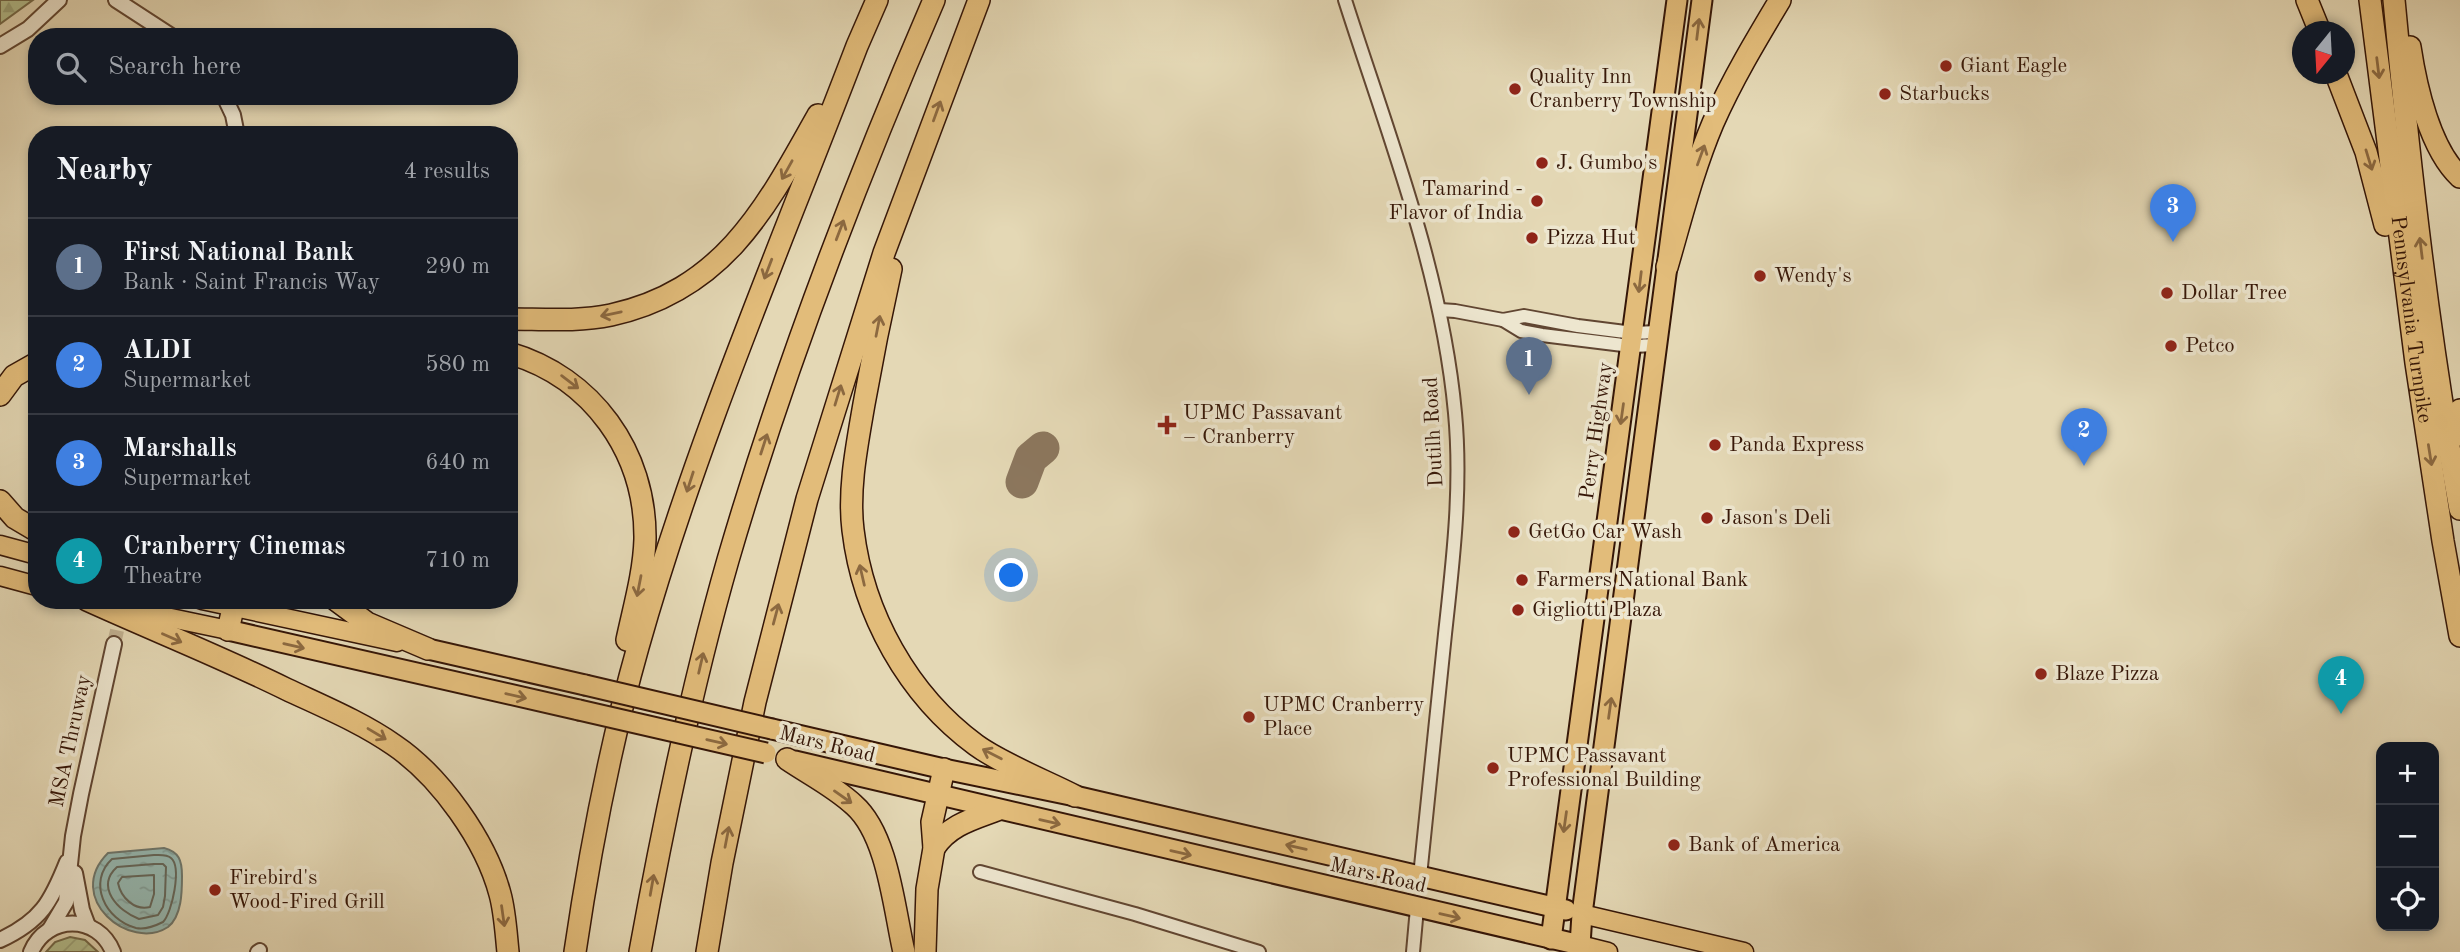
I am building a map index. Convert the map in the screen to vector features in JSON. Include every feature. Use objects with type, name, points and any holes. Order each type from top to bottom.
[{"type":"highway","points":[[575,952],[602,802],[638,648],[692,476],[737,350],[877,0]]},
{"type":"highway","points":[[640,952],[666,813],[704,652],[765,440],[815,294],[934,0]]},
{"type":"highway","points":[[707,952],[722,863],[773,622],[807,499],[884,253],[979,0]]},
{"type":"highway","name":"Perry Highway","points":[[1550,946],[1677,0]]},
{"type":"highway","points":[[1580,949],[1582,914],[1702,0]]},
{"type":"highway","points":[[1667,267],[1694,174],[1712,126],[1735,78],[1780,0]]},
{"type":"highway","points":[[2307,0],[2316,21]]},
{"type":"highway","name":"Pennsylvania Turnpike","points":[[2370,0],[2416,363],[2460,636]]},
{"type":"highway","name":"Pennsylvania Turnpike","points":[[2394,0],[2428,306],[2446,436],[2460,509]]},
{"type":"highway","points":[[2404,0],[2419,91],[2445,160],[2460,177]]},
{"type":"highway","points":[[518,319],[577,319],[609,315],[643,305],[675,291],[708,270],[736,244],[758,218],[857,46]]},
{"type":"highway","points":[[2340,84],[2376,184],[2416,363]]},
{"type":"highway","points":[[914,175],[882,310],[858,439],[852,497],[853,529],[867,597],[894,654],[927,701],[943,717],[979,747],[1075,796]]},
{"type":"highway","points":[[518,356],[560,375],[584,393],[604,414],[629,457],[643,503],[645,542],[642,568],[615,689],[602,802]]},
{"type":"highway","points":[[0,395],[14,376],[28,368]]},
{"type":"highway","points":[[2460,410],[2460,435]]},
{"type":"highway","points":[[0,501],[15,518],[28,526]]},
{"type":"highway","points":[[0,524],[28,529]]},
{"type":"highway","points":[[109,609],[360,724],[396,746],[423,770],[457,808],[486,856],[500,895],[508,952]]},
{"type":"highway","points":[[228,631],[233,609]]},
{"type":"highway","points":[[349,609],[367,622],[428,649]]},
{"type":"highway","name":"Mars Road","points":[[228,631],[777,756],[1418,908],[1550,946],[1580,949]]},
{"type":"highway","name":"Mars Road","points":[[428,649],[1582,914]]},
{"type":"highway","points":[[777,756],[855,805],[874,828],[883,855],[904,952]]},
{"type":"highway","points":[[925,952],[927,889],[934,848],[932,822],[944,769]]},
{"type":"highway","points":[[934,848],[942,836],[960,823],[997,810]]},
{"type":"main road","points":[[0,545],[28,553]]},
{"type":"main road","points":[[0,576],[28,584]]},
{"type":"main road","name":"Mars Road","points":[[129,609],[228,631]]},
{"type":"main road","name":"Mars Road","points":[[256,609],[428,649]]},
{"type":"main road","points":[[1582,914],[1744,952]]},
{"type":"main road","points":[[1580,949],[1608,952]]},
{"type":"street","points":[[29,28],[59,0]]},
{"type":"street","name":"Dutilh Road","points":[[1345,0],[1408,195],[1440,310],[1458,449],[1457,511],[1420,876]]},
{"type":"street","points":[[120,1],[160,28]]},
{"type":"street","points":[[0,46],[28,29]]},
{"type":"street","points":[[229,105],[235,126]]},
{"type":"street","points":[[1440,310],[1503,320],[1521,331],[1632,340],[1657,338]]},
{"type":"street","name":"MSA Thruway","points":[[30,950],[50,929],[66,902],[81,794],[114,644]]},
{"type":"street","points":[[0,940],[30,923],[43,911],[72,847]]},
{"type":"street","name":"MSA Thruway","points":[[72,847],[79,898],[88,926]]},
{"type":"street","points":[[980,872],[1135,914],[1259,952]]},
{"type":"street","points":[[1413,952],[1418,908]]},
{"type":"street","points":[[50,929],[65,923],[88,926],[99,932],[111,947],[124,952]]},
{"type":"green space","points":[[0,0],[33,0],[0,24]]},
{"type":"green space","points":[[70,937],[85,940],[98,952],[46,952],[55,942]]},
{"type":"water","points":[[164,848],[179,857],[181,865],[181,896],[176,917],[168,927],[153,933],[136,932],[120,926],[107,916],[97,903],[93,887],[96,870],[108,853]]},
{"type":"taxiway","points":[[1022,482],[1031,458],[1043,448]]},
{"type":"tunnel","points":[[114,644],[122,609]]},
{"type":"place","name":"Giant Eagle","points":[[1946,66]]},
{"type":"place","name":"Quality Inn Cranberry Township","points":[[1515,89]]},
{"type":"place","name":"Starbucks","points":[[1885,94]]},
{"type":"place","name":"J. Gumbo's","points":[[1542,163]]},
{"type":"place","name":"Tamarind - Flavor of India","points":[[1537,201]]},
{"type":"place","name":"Pizza Hut","points":[[1532,238]]},
{"type":"place","name":"Marshalls","points":[[2173,242]]},
{"type":"place","name":"Wendy's","points":[[1760,276]]},
{"type":"place","name":"Dollar Tree","points":[[2167,293]]},
{"type":"place","name":"Petco","points":[[2171,346]]},
{"type":"place","name":"First National Bank","points":[[1529,395]]},
{"type":"place","name":"UPMC Passavant – Cranberry","points":[[1167,425]]},
{"type":"place","name":"Panda Express","points":[[1715,445]]},
{"type":"place","name":"ALDI","points":[[2084,466]]},
{"type":"place","name":"Jason's Deli","points":[[1707,518]]},
{"type":"place","name":"GetGo Car Wash","points":[[1514,532]]},
{"type":"place","name":"Farmers National Bank","points":[[1522,580]]},
{"type":"place","name":"Gigliotti Plaza","points":[[1518,610]]},
{"type":"place","name":"Blaze Pizza","points":[[2041,674]]},
{"type":"place","name":"Cranberry Cinemas","points":[[2341,714]]},
{"type":"place","name":"UPMC Cranberry Place","points":[[1249,717]]},
{"type":"place","name":"UPMC Passavant Professional Building","points":[[1493,768]]},
{"type":"place","name":"Bank of America","points":[[1674,845]]},
{"type":"place","name":"Firebird's Wood-Fired Grill","points":[[215,890]]}]
